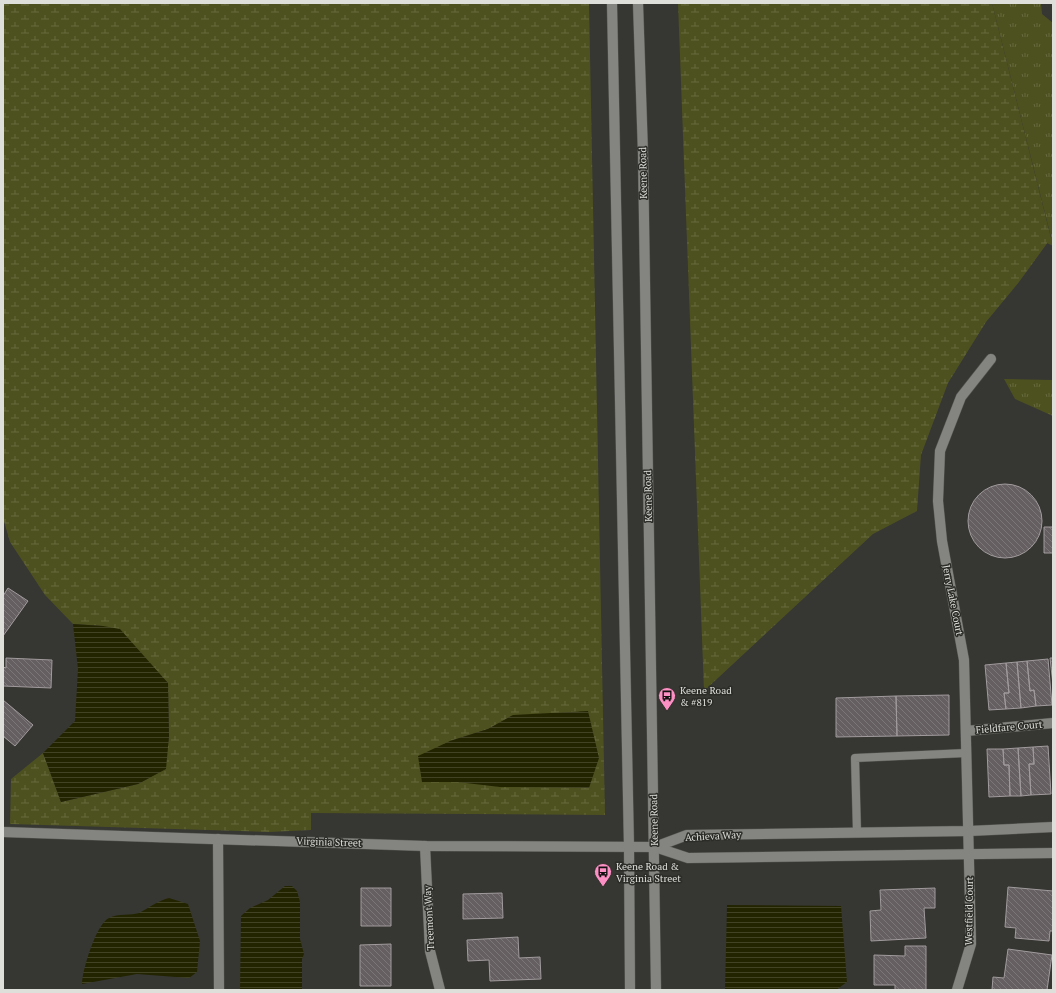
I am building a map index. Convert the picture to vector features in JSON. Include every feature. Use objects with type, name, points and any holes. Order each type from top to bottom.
[{"type":"street","points":[[612,3],[629,847],[630,990]]},
{"type":"street","name":"Keene Road","points":[[638,3],[643,154],[655,847],[656,990]]},
{"type":"street","name":"Jerry Lake Court","points":[[970,855],[964,660],[942,541],[938,501],[940,451],[961,397],[991,359]]},
{"type":"street","name":"Fieldfare Court","points":[[966,732],[1053,723]]},
{"type":"street","name":"Achieva Way","points":[[655,847],[687,835],[969,831],[1053,827]]},
{"type":"street","name":"Virginia Street","points":[[3,832],[425,846],[655,847]]},
{"type":"street","points":[[218,839],[219,990]]},
{"type":"street","name":"Treemont Way","points":[[425,846],[430,951],[440,990]]},
{"type":"street","name":"Achieva Way","points":[[655,847],[688,858],[858,854],[970,855],[1053,853]]},
{"type":"street","name":"Westfield Court","points":[[957,990],[971,944],[970,855]]},
{"type":"lane","points":[[857,832],[855,758],[966,753]]},
{"type":"green space","points":[[3,3],[589,3],[605,815],[311,813],[311,830],[269,832],[10,824],[11,779],[43,753],[61,802],[138,784],[165,769],[169,736],[168,683],[103,626],[73,624],[45,595],[10,542],[3,518]],"holes":[[[513,715],[457,782],[423,782],[450,741],[488,729]]]},
{"type":"green space","points":[[678,3],[992,3],[1051,238],[1019,282],[986,322],[948,383],[921,455],[917,511],[873,534],[704,691]]},
{"type":"green space","points":[[992,3],[1041,3],[1042,14],[1053,23],[1053,246],[1047,243],[1051,237]]},
{"type":"green space","points":[[1004,379],[1053,380],[1053,416],[1015,399]]},
{"type":"shaded area","points":[[73,624],[120,629],[168,683],[169,736],[166,769],[138,784],[61,802],[43,753],[75,721],[78,669]]},
{"type":"shaded area","points":[[588,711],[599,758],[589,788],[500,787],[457,782],[422,782],[418,756],[450,741],[488,729],[513,715]]},
{"type":"shaded area","points":[[285,886],[292,886],[297,891],[300,902],[300,939],[304,954],[302,959],[302,990],[240,990],[241,916],[250,908],[268,900]]},
{"type":"shaded area","points":[[169,898],[188,904],[200,941],[197,972],[189,978],[137,974],[82,984],[84,969],[91,948],[99,929],[104,922],[113,916],[139,913]]},
{"type":"shaded area","points":[[727,905],[841,906],[847,982],[836,990],[725,990]]},
{"type":"building","points":[[1005,484],[1019,487],[1031,495],[1039,507],[1042,521],[1039,535],[1031,547],[1019,555],[1005,558],[991,555],[979,547],[971,535],[968,521],[971,507],[979,495],[991,487]]},
{"type":"building","points":[[1044,527],[1053,527],[1053,553],[1044,553]]},
{"type":"building","points":[[8,588],[28,601],[3,636],[3,596]]},
{"type":"building","points":[[6,658],[52,660],[51,688],[3,686],[3,667],[6,668]]},
{"type":"building","points":[[1050,658],[1053,658],[1053,685]]},
{"type":"building","points":[[1048,659],[1052,705],[1036,706],[1034,690],[1030,691],[1027,661]]},
{"type":"building","points":[[1027,661],[1030,691],[1034,690],[1036,706],[1021,708],[1017,662]]},
{"type":"building","points":[[1017,662],[1021,708],[1006,709],[1004,693],[1009,693],[1006,663]]},
{"type":"building","points":[[1006,663],[1009,693],[1004,693],[1006,709],[989,710],[985,665]]},
{"type":"building","points":[[949,695],[949,735],[897,736],[896,696]]},
{"type":"building","points":[[896,696],[897,736],[836,737],[836,698]]},
{"type":"building","points":[[3,700],[33,725],[15,746],[3,736]]},
{"type":"building","points":[[1048,746],[1051,794],[1031,795],[1029,764],[1034,764],[1033,747]]},
{"type":"building","points":[[1033,747],[1034,764],[1029,764],[1031,795],[1021,796],[1018,748]]},
{"type":"building","points":[[1018,748],[1021,796],[1010,796],[1009,765],[1004,765],[1003,749]]},
{"type":"building","points":[[987,749],[1003,749],[1004,765],[1009,765],[1010,796],[989,797]]},
{"type":"building","points":[[1008,887],[1053,891],[1053,931],[1050,931],[1049,941],[1015,938],[1016,928],[1005,927]]},
{"type":"building","points":[[361,888],[391,888],[391,926],[361,926]]},
{"type":"building","points":[[935,888],[935,908],[924,908],[926,938],[871,941],[870,911],[881,910],[880,890]]},
{"type":"building","points":[[502,893],[503,918],[463,919],[463,894]]},
{"type":"building","points":[[518,937],[519,958],[540,957],[541,979],[490,981],[489,960],[468,961],[467,940]]},
{"type":"building","points":[[391,944],[391,986],[360,986],[360,945]]},
{"type":"building","points":[[905,946],[926,946],[926,990],[895,990],[895,985],[874,985],[874,955],[905,956]]},
{"type":"building","points":[[1008,949],[1052,955],[1047,990],[992,990],[993,977],[1004,978]]},
{"type":"place","name":"Keene Road & #819","points":[[667,711]]},
{"type":"place","name":"Keene Road & Virginia Street","points":[[603,887]]}]
